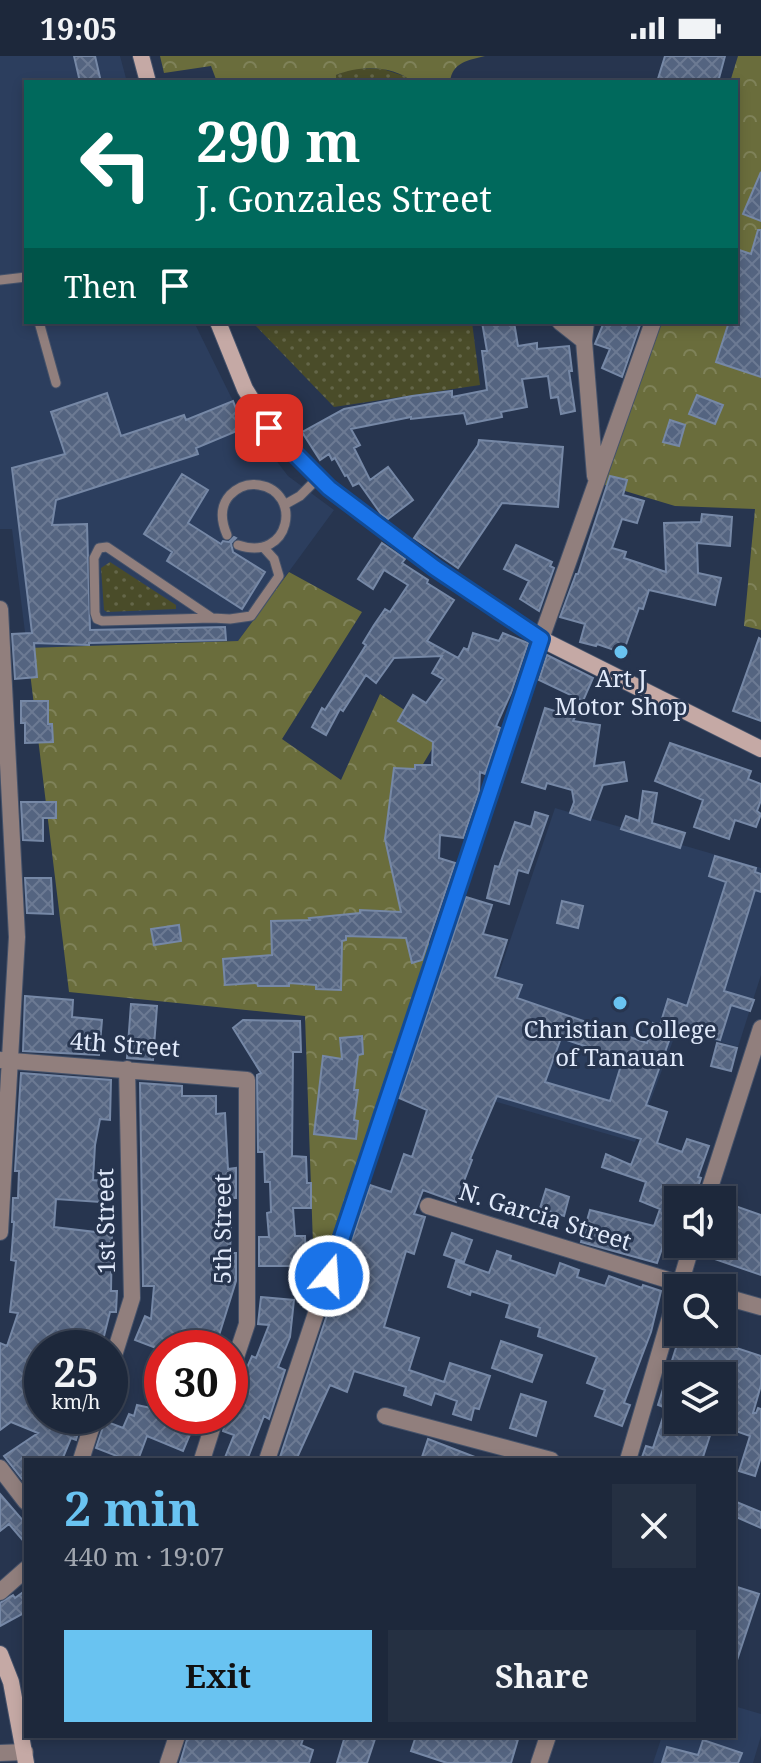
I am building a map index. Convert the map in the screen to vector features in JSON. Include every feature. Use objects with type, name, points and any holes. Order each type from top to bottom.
[{"type":"main road","points":[[141,56],[147,80]]},
{"type":"main road","points":[[219,324],[245,389],[269,428],[318,478],[435,568],[541,639],[761,749]]},
{"type":"main road","points":[[0,1654],[11,1682],[26,1758]]},
{"type":"street","points":[[563,324],[584,341]]},
{"type":"street","points":[[586,324],[584,341],[595,481]]},
{"type":"street","points":[[268,1458],[541,639],[652,324]]},
{"type":"street","points":[[0,609],[8,937],[0,1232]]},
{"type":"street","points":[[710,1186],[761,1028]]},
{"type":"street","name":"4th Street","points":[[6,1061],[247,1080]]},
{"type":"street","name":"1st Street","points":[[122,1330],[132,1298],[127,1069]]},
{"type":"street","name":"5th Street","points":[[245,1330],[247,1080]]},
{"type":"street","name":"N. Garcia Street","points":[[428,1206],[664,1281]]},
{"type":"street","points":[[736,1300],[761,1307]]},
{"type":"street","points":[[629,1458],[664,1346]]},
{"type":"street","points":[[385,1416],[543,1458]]},
{"type":"street","points":[[82,1458],[89,1434]]},
{"type":"street","points":[[203,1458],[210,1434]]},
{"type":"street","points":[[0,1468],[24,1499]]},
{"type":"street","points":[[0,1592],[24,1571]]},
{"type":"street","points":[[168,1763],[176,1738]]},
{"type":"street","points":[[539,1763],[547,1738]]},
{"type":"street","points":[[0,1753],[26,1758]]},
{"type":"lane","points":[[0,280],[24,277]]},
{"type":"lane","points":[[40,324],[56,383]]},
{"type":"lane","points":[[284,505],[300,496],[318,478]]},
{"type":"lane","points":[[227,535],[222,523],[222,509],[228,497],[238,488],[251,484],[265,486],[277,493],[287,518],[275,542],[264,548],[250,549],[238,545]]},
{"type":"lane","points":[[212,618],[107,547],[95,552],[97,619],[230,619],[251,616],[279,576],[274,559],[264,548]]},
{"type":"shaded area","points":[[0,56],[120,56],[126,80],[24,80],[24,324],[195,324],[231,397],[253,430],[288,476],[334,510],[238,641],[27,648],[12,529],[0,529]]},
{"type":"shaded area","name":"Christian College of Tanauan","points":[[555,808],[761,868],[761,975],[738,1047],[677,1030],[635,1142],[459,1091]]},
{"type":"shaded area","points":[[736,1707],[761,1714],[761,1736],[753,1763],[653,1763],[661,1738],[736,1738]]},
{"type":"green space","points":[[160,56],[485,56],[458,66],[450,80],[410,80],[396,72],[376,68],[355,69],[336,75],[336,80],[216,80],[211,66],[164,73]]},
{"type":"green space","points":[[738,56],[761,56],[761,630],[744,626],[755,509],[675,506],[595,482],[652,324],[738,324],[738,80],[731,80]]},
{"type":"green space","points":[[353,68],[383,69],[412,80],[336,80],[336,75]]},
{"type":"green space","points":[[254,324],[472,324],[480,385],[334,407]]},
{"type":"green space","points":[[110,562],[176,605],[176,609],[104,610],[101,568]]},
{"type":"green space","points":[[289,572],[362,612],[282,739],[341,780],[380,694],[441,734],[398,806],[433,962],[315,1301],[305,1016],[69,992],[27,648],[238,641]]},
{"type":"building","points":[[74,56],[95,56],[101,80],[80,80]]},
{"type":"building","points":[[665,56],[725,56],[719,80],[658,80]]},
{"type":"building","points":[[761,172],[761,221],[743,214]]},
{"type":"building","points":[[758,230],[761,230],[761,377],[716,362],[728,324],[738,324],[738,250],[751,254]]},
{"type":"building","points":[[482,324],[514,324],[518,346],[537,343],[537,349],[569,346],[575,411],[561,414],[558,397],[551,398],[548,376],[522,379],[527,407],[501,412],[502,417],[467,424],[464,413],[411,417],[351,429],[360,445],[354,448],[370,480],[388,467],[413,500],[388,519],[359,483],[353,486],[335,458],[332,460],[329,454],[320,460],[302,432],[344,409],[412,396],[452,391],[452,397],[487,390],[482,351],[487,351]]},
{"type":"building","points":[[603,324],[640,324],[622,377],[602,368],[610,349],[595,344]]},
{"type":"building","points":[[107,393],[121,436],[184,415],[186,420],[233,401],[244,428],[196,448],[198,454],[56,500],[52,525],[87,524],[90,630],[225,627],[226,640],[89,645],[34,643],[37,677],[15,679],[12,634],[32,633],[12,468],[65,454],[51,412]]},
{"type":"building","points":[[697,395],[723,405],[715,424],[689,414]]},
{"type":"building","points":[[670,420],[685,425],[679,446],[663,442]]},
{"type":"building","points":[[479,440],[563,447],[558,507],[502,503],[458,568],[414,538]]},
{"type":"building","points":[[182,474],[208,490],[188,523],[221,544],[236,538],[231,543],[233,552],[265,572],[242,609],[167,561],[172,552],[144,534]]},
{"type":"building","points":[[610,476],[627,480],[623,495],[644,501],[637,523],[622,519],[612,548],[626,552],[624,558],[666,572],[664,523],[701,522],[702,514],[732,517],[730,546],[697,543],[698,573],[721,578],[715,605],[649,590],[623,653],[580,642],[585,624],[560,617],[578,574]]},
{"type":"building","points":[[382,543],[405,559],[402,563],[428,580],[427,583],[454,600],[427,641],[458,658],[464,648],[468,650],[473,633],[499,641],[503,633],[528,643],[496,726],[500,728],[485,774],[480,772],[479,791],[463,838],[440,835],[439,858],[455,863],[422,960],[412,963],[406,938],[346,936],[346,940],[342,941],[341,990],[289,983],[289,986],[258,986],[257,983],[225,985],[223,959],[272,955],[271,921],[310,920],[360,913],[360,910],[401,912],[385,839],[394,768],[415,769],[415,765],[432,765],[433,742],[398,721],[413,695],[426,703],[443,679],[432,673],[442,656],[394,658],[376,683],[366,675],[343,711],[340,709],[326,735],[312,727],[366,645],[363,643],[374,625],[385,609],[390,612],[408,585],[384,570],[373,589],[358,579]]},
{"type":"building","points":[[516,545],[552,562],[550,566],[554,568],[539,611],[520,599],[529,581],[504,569]]},
{"type":"building","points":[[761,639],[761,721],[733,711]]},
{"type":"building","points":[[547,655],[593,678],[583,701],[539,680]]},
{"type":"building","points":[[21,701],[48,701],[48,724],[52,724],[53,742],[25,743]]},
{"type":"building","points":[[545,708],[575,717],[573,721],[600,725],[594,766],[624,762],[627,781],[603,785],[590,820],[570,813],[574,802],[572,790],[547,783],[545,789],[522,782]]},
{"type":"building","points":[[670,743],[751,771],[748,779],[761,784],[757,811],[761,814],[756,827],[735,820],[729,839],[694,827],[703,800],[655,781]]},
{"type":"building","points":[[643,791],[657,793],[652,823],[685,833],[680,848],[621,829],[626,816],[639,821]]},
{"type":"building","points":[[21,802],[56,802],[56,818],[43,818],[43,841],[23,840]]},
{"type":"building","points":[[535,812],[548,816],[528,873],[518,870],[509,904],[487,898],[495,866],[499,867],[515,822],[531,827]]},
{"type":"building","points":[[715,856],[756,868],[755,872],[761,874],[761,892],[755,890],[724,991],[754,1000],[750,1011],[731,1005],[720,1040],[674,1027],[646,1105],[667,1112],[657,1143],[682,1152],[687,1139],[709,1146],[698,1177],[701,1178],[698,1186],[664,1186],[664,1243],[657,1263],[581,1242],[590,1210],[654,1226],[660,1209],[640,1201],[646,1182],[602,1167],[606,1154],[631,1165],[641,1139],[497,1096],[470,1159],[456,1202],[423,1190],[414,1214],[425,1217],[414,1254],[406,1251],[384,1327],[419,1338],[409,1370],[444,1382],[450,1363],[490,1376],[479,1409],[474,1408],[471,1420],[453,1414],[457,1401],[435,1393],[431,1405],[404,1395],[406,1387],[354,1371],[347,1392],[330,1385],[297,1458],[280,1458],[370,1185],[391,1192],[404,1154],[412,1157],[427,1110],[399,1098],[466,897],[492,905],[483,934],[507,940],[495,977],[522,985],[517,998],[647,1043],[653,1023],[660,1025],[668,999],[687,1006],[726,882],[709,876]],"holes":[[[561,1038],[623,1059],[610,1101],[545,1082]]]},
{"type":"building","points":[[25,878],[51,878],[53,914],[27,913]]},
{"type":"building","points":[[562,901],[583,906],[578,928],[557,923]]},
{"type":"building","points":[[179,925],[181,941],[154,945],[151,929]]},
{"type":"building","points":[[25,996],[73,1000],[72,1017],[102,1020],[99,1055],[23,1051]]},
{"type":"building","points":[[131,1004],[157,1006],[153,1060],[127,1058]]},
{"type":"building","points":[[243,1020],[300,1021],[301,1052],[293,1052],[292,1156],[306,1157],[307,1183],[311,1183],[311,1208],[293,1208],[295,1236],[305,1236],[306,1266],[259,1266],[259,1237],[269,1237],[267,1213],[271,1212],[270,1182],[265,1182],[264,1152],[258,1152],[257,1075],[261,1073],[233,1028]]},
{"type":"building","points":[[362,1036],[363,1054],[358,1055],[354,1090],[358,1090],[354,1120],[358,1121],[356,1139],[314,1134],[323,1056],[342,1059],[340,1038]]},
{"type":"building","points":[[717,1043],[737,1048],[731,1071],[711,1066]]},
{"type":"building","points":[[21,1073],[111,1080],[110,1120],[100,1119],[95,1145],[93,1180],[102,1181],[100,1202],[56,1199],[54,1227],[112,1234],[111,1291],[117,1291],[116,1312],[110,1312],[106,1330],[24,1330],[24,1427],[11,1422],[0,1430],[0,1343],[7,1346],[18,1313],[10,1312],[16,1261],[11,1260],[13,1198],[18,1198],[19,1171],[15,1171]]},
{"type":"building","points":[[140,1083],[182,1086],[182,1096],[216,1096],[216,1114],[225,1113],[228,1169],[236,1168],[236,1198],[221,1198],[222,1225],[231,1225],[230,1253],[236,1253],[236,1281],[221,1330],[144,1330],[144,1343],[135,1340],[145,1316],[151,1319],[154,1286],[143,1286]]},
{"type":"building","points":[[546,1189],[569,1197],[564,1216],[540,1208]]},
{"type":"building","points":[[736,1206],[761,1215],[761,1275],[712,1258],[736,1258]]},
{"type":"building","points":[[452,1233],[472,1240],[464,1262],[444,1255]]},
{"type":"building","points":[[497,1251],[511,1256],[510,1260],[556,1276],[560,1263],[579,1270],[577,1277],[605,1286],[609,1276],[661,1291],[651,1332],[624,1403],[630,1405],[622,1426],[595,1416],[605,1390],[587,1383],[597,1357],[538,1336],[540,1328],[506,1317],[510,1304],[448,1287],[456,1261],[489,1273]]},
{"type":"building","points":[[261,1297],[294,1300],[290,1337],[278,1367],[285,1370],[269,1419],[264,1416],[248,1458],[225,1458],[234,1435],[231,1434],[248,1434],[248,1365],[252,1356],[256,1358],[269,1325],[258,1324]]},
{"type":"building","points":[[501,1341],[542,1355],[532,1382],[492,1368]]},
{"type":"building","points":[[677,1346],[731,1346],[761,1356],[761,1385],[753,1413],[761,1409],[761,1457],[755,1476],[739,1471],[750,1436],[736,1431],[736,1362],[672,1362]]},
{"type":"building","points":[[664,1386],[664,1407],[658,1405]]},
{"type":"building","points":[[521,1394],[546,1402],[536,1436],[510,1428]]},
{"type":"building","points":[[137,1405],[144,1407],[144,1434],[190,1434],[183,1451],[147,1436],[139,1458],[122,1458],[96,1448],[101,1434],[128,1434],[129,1414],[134,1416]]},
{"type":"building","points":[[664,1414],[664,1434],[710,1434],[703,1458],[642,1458],[646,1446],[653,1448]]},
{"type":"building","points":[[37,1434],[78,1434],[76,1440],[71,1438],[63,1458],[24,1458],[24,1481],[4,1456]]},
{"type":"building","points":[[428,1439],[477,1458],[422,1458]]},
{"type":"building","points":[[0,1494],[24,1522],[24,1542],[9,1524],[0,1531]]},
{"type":"building","points":[[736,1502],[761,1512],[761,1528],[736,1517]]},
{"type":"building","points":[[736,1587],[759,1594],[736,1663]]},
{"type":"building","points":[[24,1591],[24,1613],[0,1626],[0,1603],[13,1595],[15,1598]]},
{"type":"building","points":[[187,1738],[303,1738],[301,1745],[313,1750],[309,1763],[180,1763]]},
{"type":"building","points":[[344,1738],[375,1739],[367,1763],[337,1763]]},
{"type":"building","points":[[415,1738],[518,1738],[511,1763],[447,1763],[411,1751]]},
{"type":"building","points":[[703,1740],[742,1753],[738,1763],[662,1763],[667,1747],[698,1755]]},
{"type":"place","name":"Art J Motor Shop","points":[[621,652]]},
{"type":"place","name":"Christian College of Tanauan","points":[[620,1003]]},
{"type":"route","points":[[269,428],[329,488],[435,568],[541,639],[329,1276]]}]
